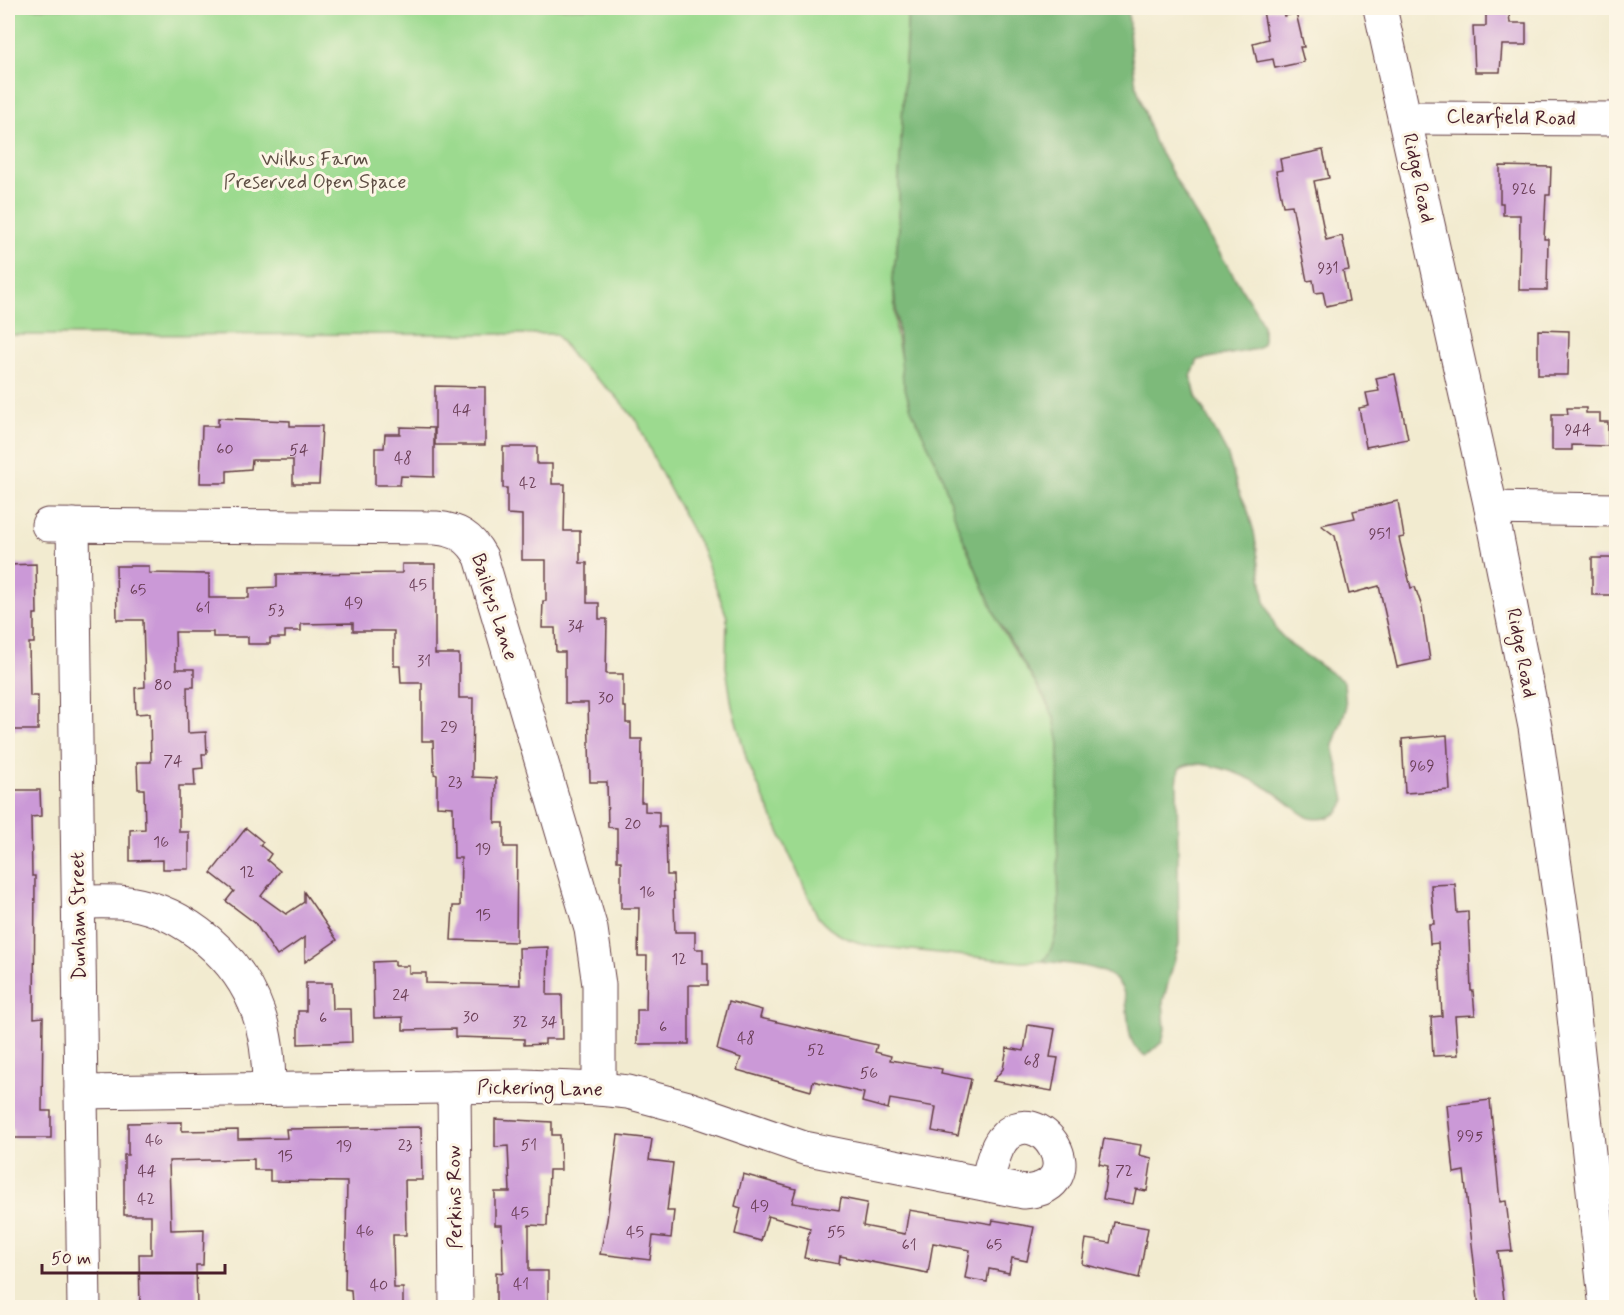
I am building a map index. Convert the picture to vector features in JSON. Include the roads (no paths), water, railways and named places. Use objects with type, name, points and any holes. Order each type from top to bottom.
[{"type":"street","name":"Ridge Road","points":[[1380,8],[1491,508],[1535,727],[1553,840],[1606,1308]]},
{"type":"street","name":"Clearfield Road","points":[[1405,117],[1617,119]]},
{"type":"street","points":[[1491,508],[1617,510]]},
{"type":"street","name":"Dunham Street","points":[[60,525],[78,902],[84,1308]]},
{"type":"street","name":"Baileys Lane","points":[[60,525],[436,528],[462,534],[473,544],[484,568],[591,929],[599,985],[598,1089]]},
{"type":"street","points":[[78,902],[130,903],[158,910],[178,920],[218,950],[247,987],[258,1011],[269,1063],[269,1089]]},
{"type":"street","name":"Pickering Lane","points":[[81,1092],[454,1087],[598,1089],[627,1092],[688,1108],[804,1149],[986,1184]]},
{"type":"street","name":"Perkins Row","points":[[454,1087],[456,1308]]},
{"type":"park label","name":"Wilkus Farm Preserved Open Space","points":[[315,170]]}]
